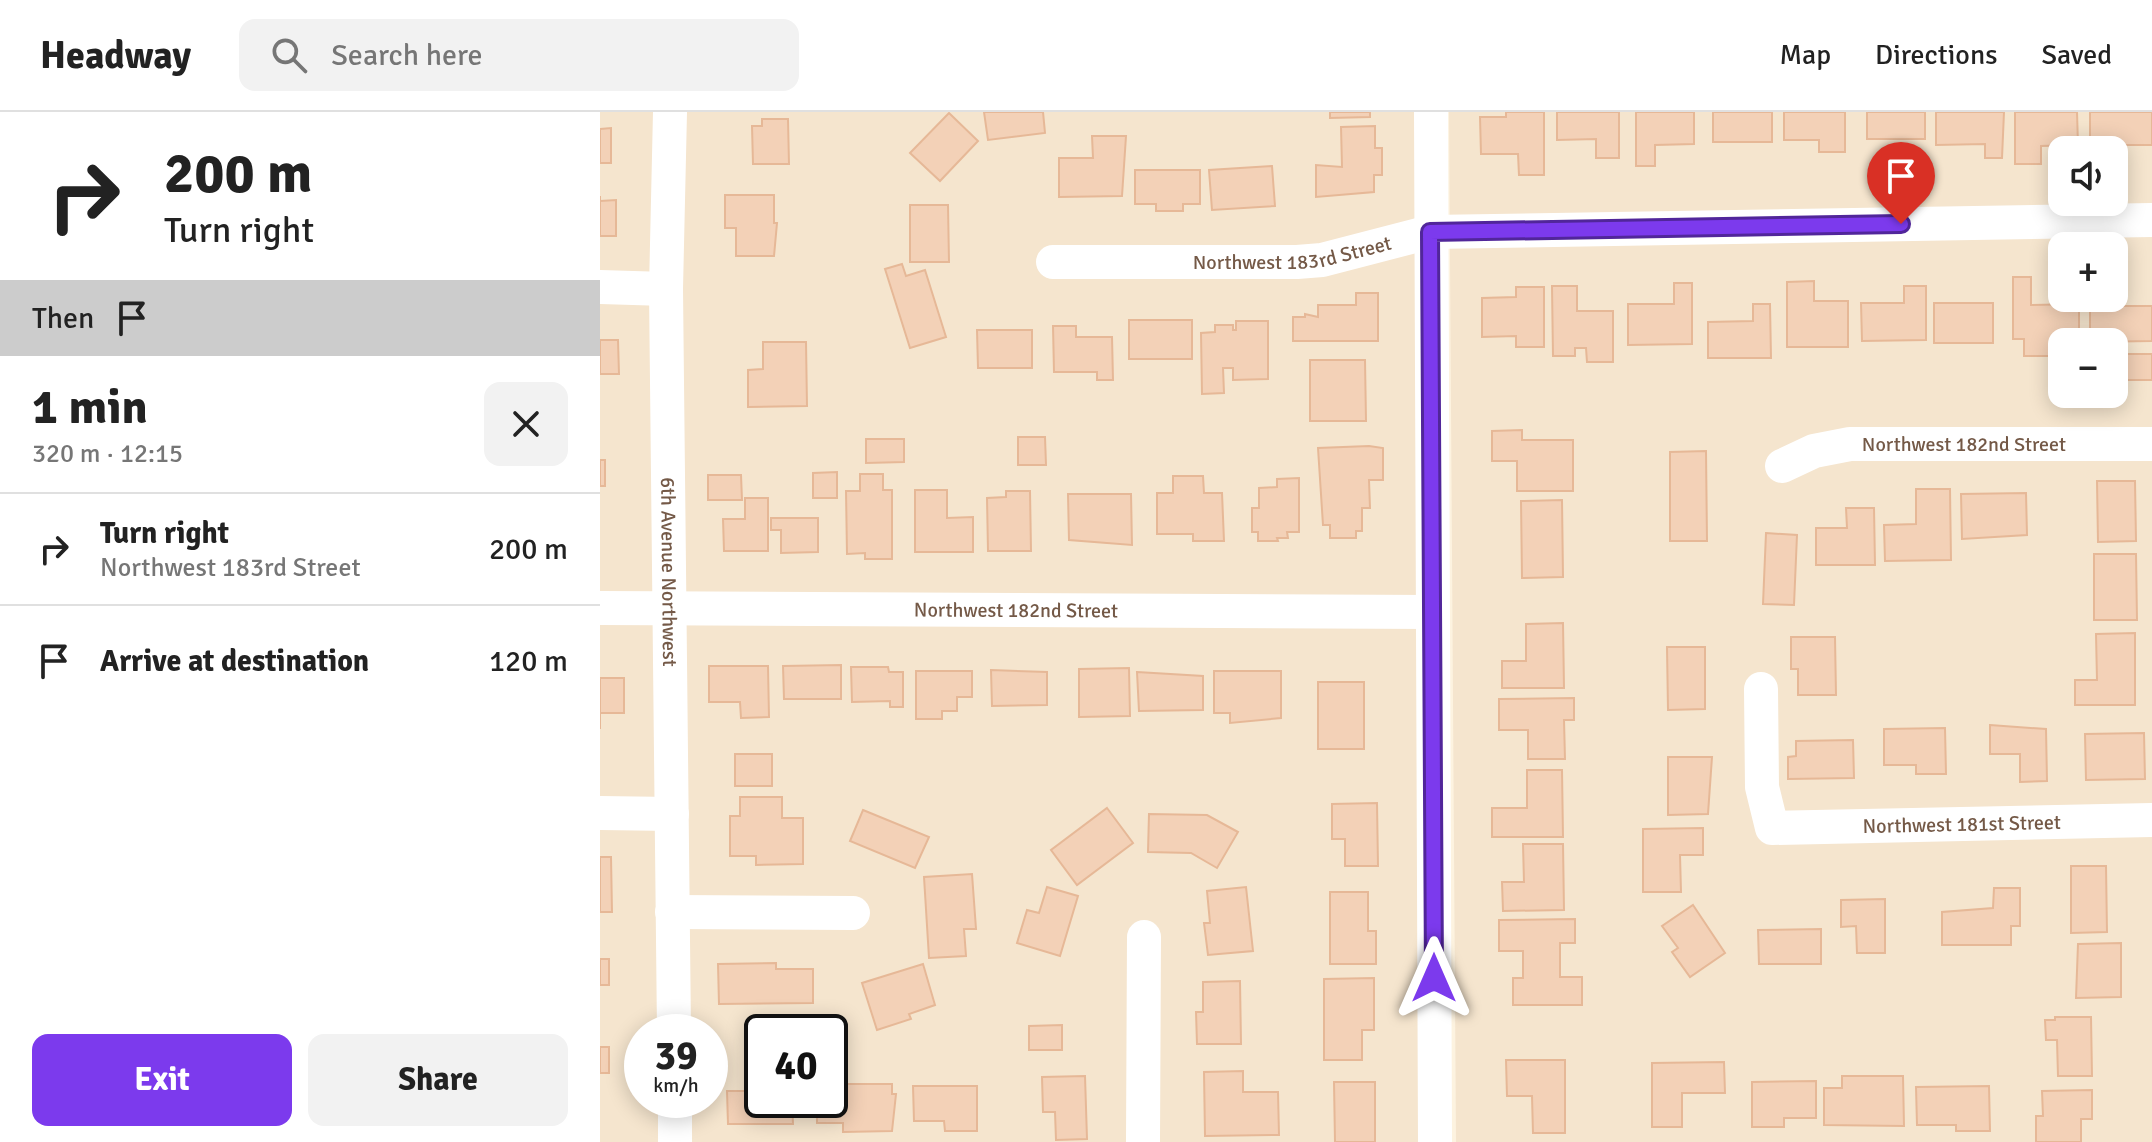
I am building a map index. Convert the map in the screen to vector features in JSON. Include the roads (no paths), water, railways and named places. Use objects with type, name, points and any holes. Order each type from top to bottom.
[{"type":"street","name":"6th Avenue Northwest","points":[[670,112],[666,289],[674,1014]]},
{"type":"street","points":[[1431,112],[1435,1142]]},
{"type":"street","name":"Northwest 183rd Street","points":[[1053,262],[1297,262],[1322,260],[1430,232],[2152,220]]},
{"type":"street","points":[[600,287],[666,289]]},
{"type":"street","name":"Northwest 182nd Street","points":[[1782,466],[1814,451],[1850,444],[2152,444]]},
{"type":"street","name":"Northwest 182nd Street","points":[[600,608],[1432,612]]},
{"type":"street","name":"Northwest 181st Street","points":[[1761,689],[1762,787],[1772,828],[2152,820]]},
{"type":"street","points":[[600,813],[672,814]]},
{"type":"street","points":[[672,912],[853,913]]},
{"type":"street","points":[[1143,1142],[1144,937]]},
{"type":"street","points":[[675,1118],[675,1142]]}]
